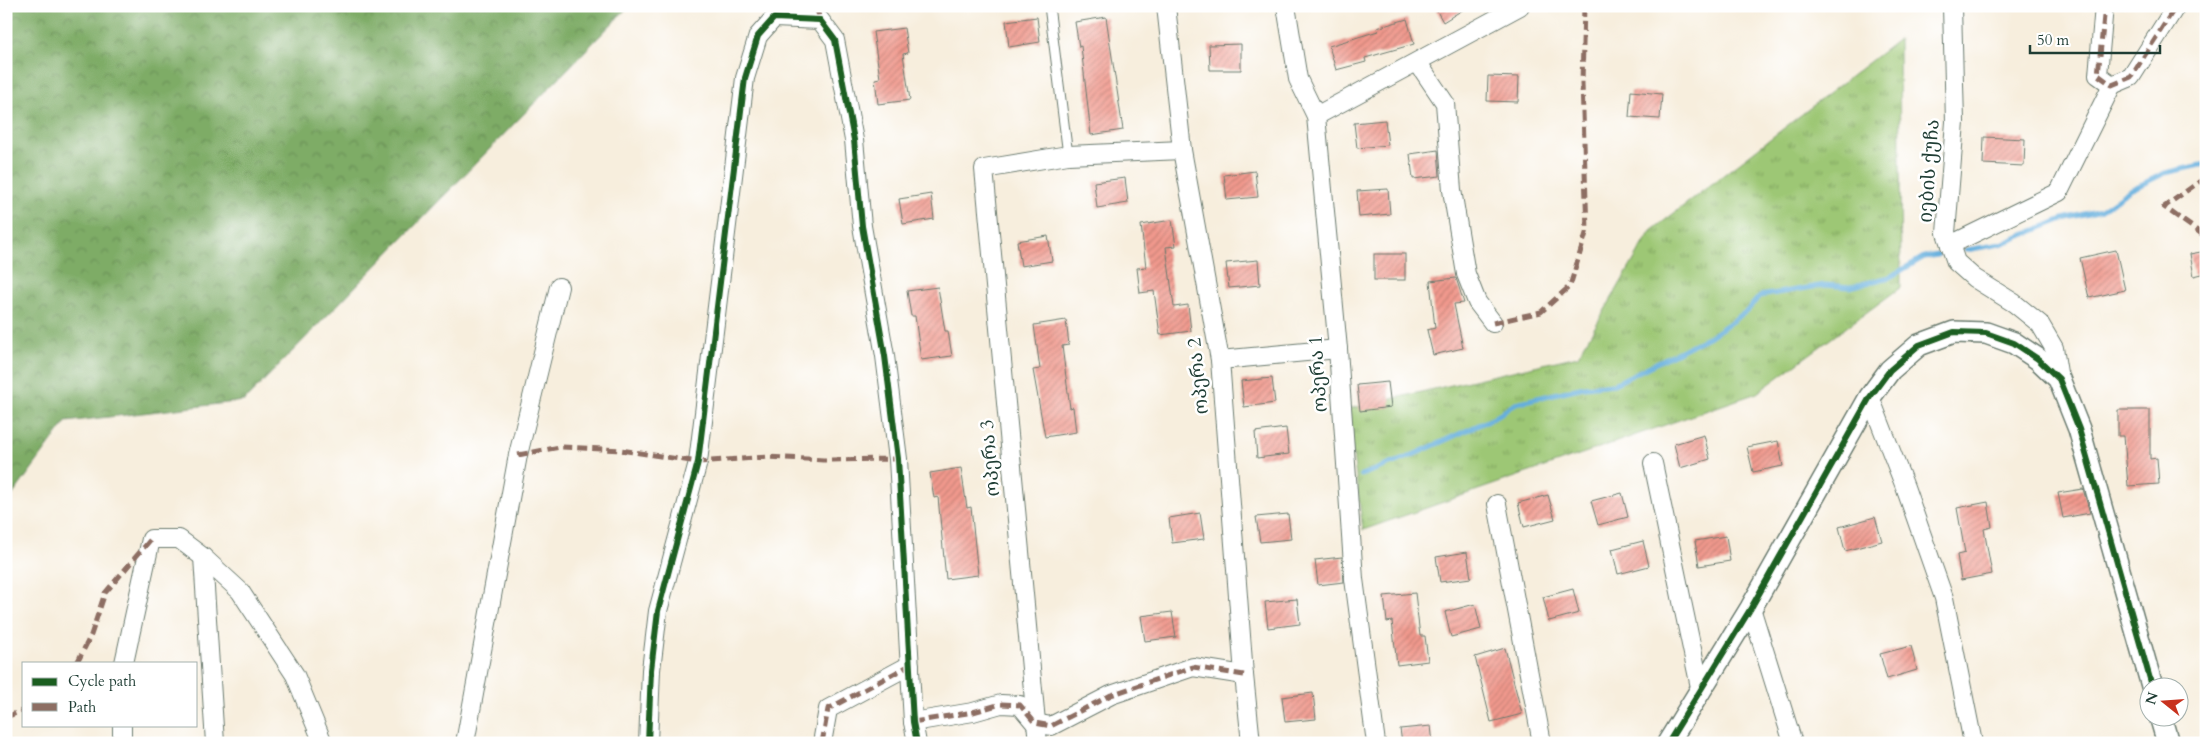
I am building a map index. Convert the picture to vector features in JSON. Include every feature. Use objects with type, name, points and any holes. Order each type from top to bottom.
[{"type":"street","name":"ოპერა 2","points":[[1166,6],[1182,150],[1220,360],[1251,743]]},
{"type":"street","name":"ოპერა 1","points":[[1286,6],[1298,78],[1316,116],[1338,350],[1354,580],[1376,743]]},
{"type":"street","points":[[1316,116],[1418,63],[1520,6]]},
{"type":"street","name":"იების ქუჩა","points":[[1952,6],[1955,122],[1946,233],[1956,262],[1974,278],[2014,304],[2040,324],[2054,348],[2059,379]]},
{"type":"street","points":[[2104,6],[2098,75],[2112,85]]},
{"type":"street","points":[[1950,245],[2059,192],[2112,85],[2131,77],[2176,6]]},
{"type":"street","points":[[648,743],[651,670],[658,611],[698,462],[745,78],[758,36],[774,18],[820,20],[835,40],[854,140],[862,226],[885,356],[898,458],[913,722],[916,743]]},
{"type":"street","points":[[1418,63],[1445,103],[1452,190],[1466,274],[1477,302],[1493,323]]},
{"type":"street","points":[[1068,155],[1182,150]]},
{"type":"street","name":"ოპერა 3","points":[[1038,743],[984,169],[1068,155]]},
{"type":"street","points":[[465,743],[518,455],[558,288]]},
{"type":"street","points":[[1668,743],[1751,608],[1870,397],[1890,370],[1919,345],[1954,332],[1986,333],[2014,343],[2038,359],[2059,379],[2079,429],[2149,676]]},
{"type":"street","points":[[1220,360],[1338,350]]},
{"type":"street","points":[[1870,397],[1905,487],[1944,598],[1973,743]]},
{"type":"street","points":[[1653,463],[1701,692]]},
{"type":"street","points":[[1498,504],[1542,743]]},
{"type":"street","points":[[124,662],[151,539],[179,539],[203,557],[240,591],[245,598],[295,675],[323,743]]},
{"type":"street","points":[[203,557],[215,743]]},
{"type":"street","points":[[1751,608],[1793,743]]},
{"type":"street","points":[[822,743],[828,709],[910,665]]},
{"type":"street","points":[[913,722],[973,712],[1001,704],[1020,705],[1035,723],[1051,726],[1111,695],[1193,667],[1244,675]]},
{"type":"street","points":[[122,726],[122,743]]},
{"type":"street","points":[[2163,726],[2168,743]]},
{"type":"lane","points":[[1049,6],[1068,155]]},
{"type":"green space","points":[[6,6],[629,6],[244,401],[66,422],[6,504]]},
{"type":"green space","points":[[1899,39],[1901,287],[1757,393],[1363,530],[1347,409],[1578,356],[1651,231]]},
{"type":"building","points":[[1434,6],[1469,6],[1443,22]]},
{"type":"building","points":[[1037,17],[1040,42],[1009,47],[1006,21]]},
{"type":"building","points":[[1106,17],[1123,130],[1091,135],[1081,46],[1079,47],[1075,22]]},
{"type":"building","points":[[1407,19],[1414,44],[1365,58],[1366,62],[1336,70],[1329,46],[1378,31],[1377,28]]},
{"type":"building","points":[[904,28],[908,53],[903,54],[910,100],[878,104],[875,79],[880,78],[873,32]]},
{"type":"building","points":[[1241,44],[1241,70],[1210,70],[1209,45]]},
{"type":"building","points":[[1488,76],[1519,77],[1518,102],[1487,101]]},
{"type":"building","points":[[1631,91],[1662,94],[1660,119],[1629,117]]},
{"type":"building","points":[[1385,120],[1388,145],[1357,148],[1354,123]]},
{"type":"building","points":[[1984,137],[2025,139],[2024,166],[1983,164]]},
{"type":"building","points":[[1438,150],[1440,176],[1413,179],[1410,154]]},
{"type":"building","points":[[1255,171],[1258,197],[1227,200],[1224,175]]},
{"type":"building","points":[[1125,178],[1128,203],[1097,208],[1094,182]]},
{"type":"building","points":[[1388,189],[1390,214],[1359,217],[1357,191]]},
{"type":"building","points":[[931,194],[934,219],[903,224],[899,199]]},
{"type":"building","points":[[1172,220],[1176,246],[1166,247],[1174,307],[1188,305],[1191,331],[1160,335],[1154,291],[1140,293],[1137,268],[1146,267],[1141,225]]},
{"type":"building","points":[[1048,236],[1052,261],[1021,266],[1017,241]]},
{"type":"building","points":[[2116,250],[2125,290],[2089,298],[2080,258]]},
{"type":"building","points":[[2206,251],[2206,273],[2194,276],[2190,254]]},
{"type":"building","points":[[1374,254],[1405,254],[1405,280],[1374,280]]},
{"type":"building","points":[[1258,260],[1260,285],[1229,288],[1226,263]]},
{"type":"building","points":[[1456,278],[1464,303],[1454,304],[1463,348],[1433,355],[1427,330],[1435,328],[1430,281]]},
{"type":"building","points":[[938,287],[945,331],[948,331],[952,356],[921,360],[915,316],[911,316],[907,291]]},
{"type":"building","points":[[1066,320],[1069,345],[1062,346],[1070,408],[1073,407],[1076,432],[1045,437],[1033,370],[1040,369],[1034,325]]},
{"type":"building","points":[[1272,378],[1275,403],[1244,407],[1241,381]]},
{"type":"building","points":[[1388,382],[1391,407],[1360,411],[1357,385]]},
{"type":"building","points":[[2118,410],[2150,410],[2150,459],[2157,458],[2159,484],[2128,486],[2124,436],[2118,436]]},
{"type":"building","points":[[1286,428],[1289,454],[1257,458],[1255,432]]},
{"type":"building","points":[[1704,435],[1710,459],[1680,468],[1674,444]]},
{"type":"building","points":[[1778,441],[1783,466],[1753,472],[1747,447]]},
{"type":"building","points":[[961,468],[967,508],[971,507],[978,575],[946,579],[938,497],[934,498],[930,473]]},
{"type":"building","points":[[2083,489],[2090,513],[2063,518],[2058,493]]},
{"type":"building","points":[[1622,493],[1628,517],[1598,525],[1591,501]]},
{"type":"building","points":[[1548,495],[1555,519],[1524,527],[1518,503]]},
{"type":"building","points":[[1988,502],[1992,527],[1984,529],[1992,574],[1961,580],[1957,555],[1965,553],[1957,508]]},
{"type":"building","points":[[1200,513],[1204,539],[1172,543],[1169,518]]},
{"type":"building","points":[[1288,514],[1291,539],[1260,542],[1256,517]]},
{"type":"building","points":[[1875,517],[1882,541],[1845,551],[1839,527]]},
{"type":"building","points":[[1726,536],[1730,561],[1699,566],[1695,541]]},
{"type":"building","points":[[1643,541],[1649,566],[1618,574],[1612,549]]},
{"type":"building","points":[[1467,552],[1471,578],[1440,582],[1436,557]]},
{"type":"building","points":[[1342,557],[1344,582],[1318,585],[1315,560]]},
{"type":"building","points":[[1573,589],[1579,613],[1549,621],[1543,597]]},
{"type":"building","points":[[1415,593],[1420,636],[1425,636],[1428,661],[1397,665],[1392,621],[1387,622],[1384,596]]},
{"type":"building","points":[[1297,599],[1300,624],[1268,628],[1265,602]]},
{"type":"building","points":[[1475,604],[1481,629],[1451,637],[1445,612]]},
{"type":"building","points":[[1172,612],[1176,637],[1145,641],[1141,616]]},
{"type":"building","points":[[1911,646],[1917,670],[1887,679],[1880,654]]},
{"type":"building","points":[[1505,648],[1522,714],[1491,722],[1475,657]]},
{"type":"building","points":[[1313,693],[1316,719],[1285,722],[1282,697]]},
{"type":"building","points":[[1431,726],[1433,743],[1402,743],[1400,729]]},
{"type":"waterway","points":[[1966,250],[2001,244],[2063,219],[2101,210],[2130,190],[2165,173],[2206,164]]},
{"type":"waterway","points":[[1361,475],[1404,459],[1494,418],[1516,403],[1584,387],[1614,384],[1712,335],[1747,311],[1760,296],[1825,285],[1850,287],[1890,277],[1924,257],[1938,255]]},
{"type":"marked path","points":[[816,6],[820,20]]},
{"type":"marked path","points":[[1493,323],[1541,312],[1570,286],[1587,230],[1582,83],[1584,6]]},
{"type":"marked path","points":[[2104,16],[2098,75],[2112,85],[2131,77],[2176,6]]},
{"type":"marked path","points":[[2206,177],[2164,207],[2206,237]]},
{"type":"marked path","points":[[518,455],[560,447],[621,450],[698,462],[768,457],[823,460],[898,459]]},
{"type":"marked path","points":[[78,662],[91,635],[105,593],[151,539]]},
{"type":"marked path","points":[[822,743],[828,709],[910,665]]},
{"type":"marked path","points":[[913,722],[973,712],[1001,704],[1020,705],[1035,723],[1051,726],[1111,695],[1193,667],[1244,675]]},
{"type":"marked path","points":[[6,717],[22,711]]},
{"type":"cycle path","points":[[648,743],[651,670],[658,611],[698,462],[745,78],[758,36],[774,18],[820,20],[835,40],[854,140],[862,226],[885,356],[898,459],[913,722],[917,743]]},
{"type":"cycle path","points":[[1668,743],[1751,608],[1870,397],[1890,370],[1919,345],[1954,332],[1986,333],[2014,343],[2038,359],[2059,379],[2079,429],[2149,676]]}]
